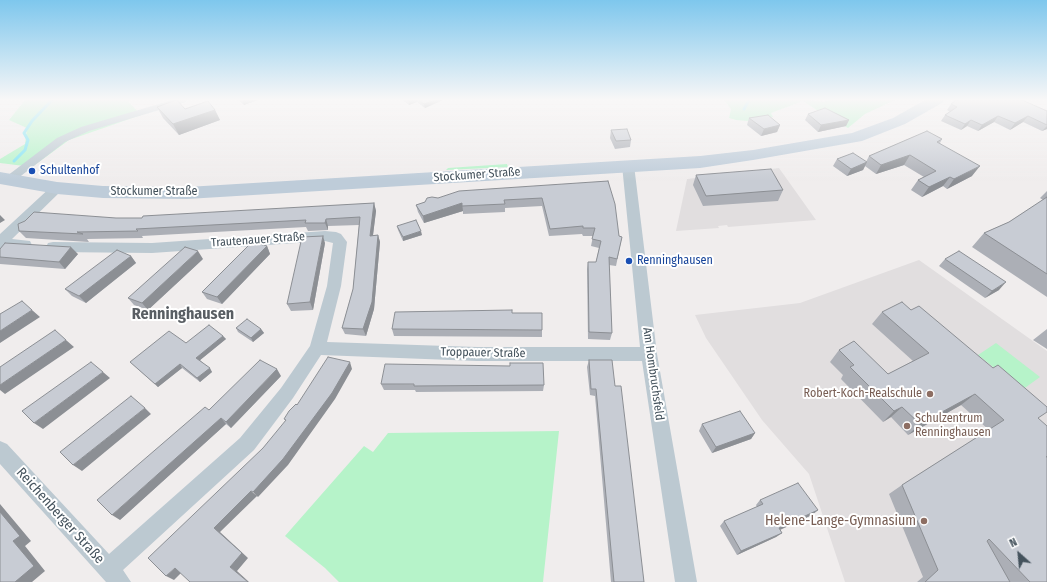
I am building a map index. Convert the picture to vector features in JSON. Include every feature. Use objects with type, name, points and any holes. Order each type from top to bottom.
[{"type":"main road","name":"Stockumer Straße","points":[[5,179],[57,188],[103,192],[187,193],[714,160],[753,155],[844,139],[884,127]]},
{"type":"street","name":"Stockumer Straße","points":[[5,179],[61,140],[91,127]]},
{"type":"street","name":"Am Hombruchsfeld","points":[[628,165],[649,354],[686,582]]},
{"type":"street","points":[[0,242],[57,188]]},
{"type":"street","name":"Trautenauer Straße","points":[[0,242],[73,248],[152,248],[325,236],[336,237],[340,242],[334,286],[317,348],[287,393],[246,444],[114,576]]},
{"type":"street","name":"Troppauer Straße","points":[[317,348],[477,354],[649,354]]},
{"type":"street","name":"Reichenberger Straße","points":[[0,450],[114,576]]},
{"type":"shaded area","points":[[779,168],[816,220],[728,227],[727,225],[718,226],[719,228],[676,231],[687,179]]},
{"type":"shaded area","name":"Schulzentrum Renninghausen","points":[[919,260],[1047,351],[1047,582],[845,582],[809,474],[762,420],[706,338],[695,315],[800,303]]},
{"type":"green space","points":[[25,127],[106,127],[69,140],[32,167],[0,163],[0,159],[25,144],[27,128]]},
{"type":"green space","points":[[507,164],[508,167],[446,170],[448,168]]},
{"type":"green space","points":[[996,343],[1040,377],[1022,390],[978,355]]},
{"type":"green space","points":[[559,431],[543,582],[339,582],[325,568],[285,536],[364,446],[373,452],[388,433]]},
{"type":"building","points":[[627,129],[631,140],[616,141],[611,130]]},
{"type":"building","points":[[927,131],[942,139],[937,142],[980,166],[954,179],[950,177],[929,187],[918,180],[936,171],[910,155],[881,165],[869,156]]},
{"type":"building","points":[[853,153],[867,162],[851,169],[837,159]]},
{"type":"building","points":[[771,169],[783,190],[706,196],[696,175]]},
{"type":"building","points":[[608,181],[615,204],[619,236],[622,237],[617,259],[609,257],[612,333],[589,332],[588,262],[596,262],[601,241],[592,239],[595,228],[583,228],[583,226],[550,229],[542,198],[504,200],[505,204],[462,206],[462,203],[423,216],[416,205],[425,202],[427,198],[438,198],[459,191]]},
{"type":"building","points":[[1047,197],[1047,274],[984,233],[1009,222]]},
{"type":"building","points":[[374,203],[370,236],[378,235],[372,302],[363,329],[342,328],[353,289],[360,217],[326,219],[325,223],[305,223],[306,220],[136,229],[138,231],[77,232],[83,234],[19,231],[18,224],[25,221],[34,212],[116,218],[142,218],[143,216]]},
{"type":"building","points":[[416,220],[421,231],[403,237],[397,226]]},
{"type":"building","points":[[323,236],[310,302],[287,304],[302,237]]},
{"type":"building","points":[[252,242],[267,246],[217,297],[202,292]]},
{"type":"building","points":[[5,243],[71,247],[59,262],[0,257],[0,249]]},
{"type":"building","points":[[185,247],[198,251],[142,303],[128,298]]},
{"type":"building","points":[[117,250],[131,256],[79,296],[65,289]]},
{"type":"building","points":[[959,251],[1006,282],[992,291],[945,259]]},
{"type":"building","points":[[22,301],[32,310],[0,331],[0,314]]},
{"type":"building","points":[[902,302],[911,310],[919,306],[993,368],[998,365],[1047,407],[1047,412],[1038,418],[1047,426],[1047,582],[1030,582],[989,539],[987,541],[1010,582],[925,582],[938,570],[902,485],[1004,420],[975,394],[920,424],[902,407],[894,411],[850,367],[854,365],[839,350],[854,341],[888,374],[929,353],[882,312]]},
{"type":"building","points":[[512,310],[512,313],[542,313],[542,330],[392,329],[395,312]]},
{"type":"building","points":[[247,319],[261,329],[251,338],[236,328]]},
{"type":"building","points":[[209,325],[223,336],[196,358],[210,368],[197,378],[180,364],[155,384],[130,362],[169,331],[186,343]]},
{"type":"building","points":[[55,330],[66,340],[0,385],[0,367]]},
{"type":"building","points":[[328,357],[350,362],[332,393],[283,459],[253,492],[251,491],[214,528],[242,553],[230,567],[248,582],[190,582],[175,568],[166,576],[148,558],[263,448],[286,420],[284,419],[289,411],[296,404],[297,405]]},
{"type":"building","points":[[260,360],[277,369],[226,422],[221,418],[112,515],[97,500],[205,407],[209,410]]},
{"type":"building","points":[[589,360],[612,360],[615,386],[621,386],[644,582],[614,582],[596,389],[591,389]]},
{"type":"building","points":[[91,362],[103,372],[34,423],[22,411]]},
{"type":"building","points":[[510,363],[543,363],[544,385],[414,386],[414,384],[381,384],[385,364],[510,366]]},
{"type":"building","points":[[131,396],[145,408],[73,465],[60,452]]},
{"type":"building","points":[[740,411],[755,433],[716,447],[702,424]]},
{"type":"building","points":[[798,483],[818,510],[779,528],[782,533],[741,551],[724,521],[763,504],[760,500]]},
{"type":"building","points":[[0,512],[20,536],[13,541],[34,566],[15,582],[0,582]]},
{"type":"waterway","points":[[14,161],[25,150],[28,140],[24,133],[28,127]]},
{"type":"place","name":"Schultenhof","points":[[32,171]]},
{"type":"place","name":"Renninghausen","points":[[629,261]]},
{"type":"place","name":"Robert-Koch-Realschule","points":[[930,394]]},
{"type":"place","name":"Schulzentrum Renninghausen","points":[[907,426]]},
{"type":"place","name":"Helene-Lange-Gymnasium","points":[[924,521]]},
{"type":"district","name":"Renninghausen","points":[[183,315]]}]
